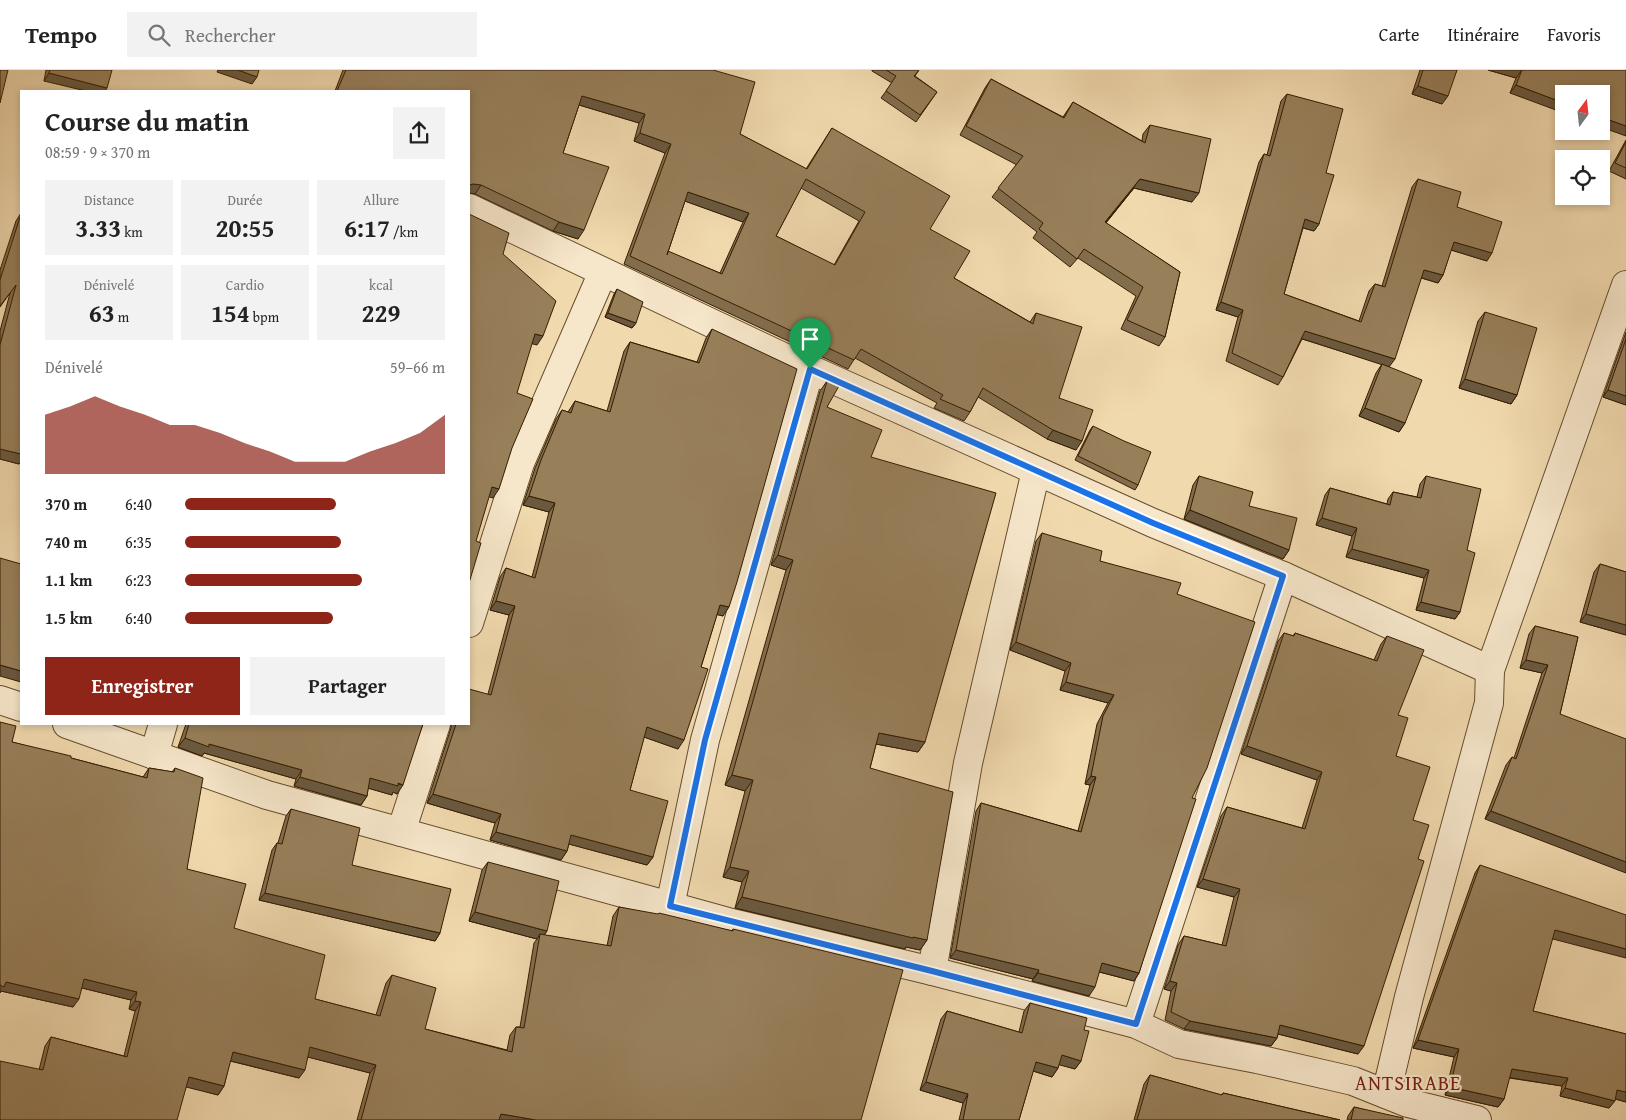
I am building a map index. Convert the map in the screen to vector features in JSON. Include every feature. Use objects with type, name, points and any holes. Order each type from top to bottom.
[{"type":"street","points":[[470,208],[810,369],[1153,523],[1283,576],[1490,670]]},
{"type":"street","points":[[470,620],[520,463],[604,272]]},
{"type":"street","points":[[1386,1094],[1409,997],[1489,702],[1490,670],[1626,286]]},
{"type":"street","points":[[670,906],[705,740],[810,369]]},
{"type":"street","points":[[932,971],[968,763],[1036,471]]},
{"type":"street","points":[[1136,1024],[1283,576]]},
{"type":"street","points":[[0,700],[20,708]]},
{"type":"street","points":[[70,725],[266,795],[670,906],[1136,1024],[1179,1044],[1257,1059],[1353,1081],[1408,1103],[1477,1120]]},
{"type":"street","points":[[154,755],[163,725]]},
{"type":"street","points":[[401,832],[436,725]]},
{"type":"building","points":[[0,70],[8,70],[0,103]]},
{"type":"building","points":[[50,70],[112,70],[107,88],[49,73]]},
{"type":"building","points":[[238,70],[259,70],[257,77]]},
{"type":"building","points":[[346,70],[713,70],[755,82],[740,134],[807,169],[832,128],[950,196],[930,229],[970,251],[954,278],[1033,324],[1036,313],[1082,327],[1059,398],[1093,410],[1082,441],[1053,430],[983,388],[970,412],[940,399],[943,395],[861,349],[854,360],[630,256],[671,144],[640,133],[645,114],[582,96],[563,153],[609,167],[584,230],[559,222],[481,185],[470,185],[470,90],[337,90]],"holes":[[[806,179],[865,212],[835,265],[776,236]],[[688,192],[749,213],[722,274],[668,251]]]},
{"type":"building","points":[[886,70],[919,70],[914,76],[937,92],[920,115],[886,91],[896,76]]},
{"type":"building","points":[[1423,70],[1457,70],[1448,96],[1418,86]]},
{"type":"building","points":[[1522,70],[1626,70],[1626,126],[1610,120],[1610,85],[1555,85],[1555,100],[1516,85]]},
{"type":"building","points":[[991,79],[1064,118],[1073,102],[1145,143],[1150,125],[1211,139],[1199,193],[1140,179],[1105,222],[1180,272],[1165,337],[1127,320],[1143,287],[1084,249],[1077,259],[1039,229],[1043,223],[998,188],[1023,156],[966,126]]},
{"type":"building","points":[[1287,94],[1343,109],[1326,173],[1334,175],[1319,224],[1305,219],[1284,294],[1361,322],[1375,284],[1385,287],[1418,179],[1461,192],[1457,207],[1502,222],[1492,253],[1454,242],[1443,275],[1424,270],[1395,359],[1305,331],[1283,377],[1232,353],[1243,310],[1221,302],[1264,154],[1270,156]]},
{"type":"building","points":[[1626,142],[1626,168],[1615,163]]},
{"type":"building","points":[[470,214],[509,233],[503,254],[556,301],[543,336],[535,334],[517,393],[533,399],[512,448],[499,489],[492,487],[476,541],[481,543],[470,580]]},
{"type":"building","points":[[20,217],[20,454],[0,449],[0,345],[16,285],[0,306],[0,280]]},
{"type":"building","points":[[617,289],[643,302],[636,323],[608,313]]},
{"type":"building","points":[[1485,312],[1537,328],[1517,395],[1465,379]]},
{"type":"building","points":[[712,329],[797,369],[729,607],[720,605],[701,667],[708,669],[684,740],[647,727],[630,790],[668,801],[653,857],[571,835],[567,851],[496,832],[501,814],[433,794],[456,725],[470,725],[470,689],[491,695],[515,606],[496,601],[506,568],[535,578],[555,503],[529,496],[541,460],[562,410],[571,413],[575,401],[610,412],[630,342],[699,363]]},
{"type":"building","points":[[1626,339],[1626,396],[1608,390]]},
{"type":"building","points":[[1382,364],[1422,380],[1405,423],[1365,408]]},
{"type":"building","points":[[827,381],[839,386],[827,407],[882,430],[871,457],[996,493],[925,742],[879,733],[870,768],[953,792],[927,940],[742,897],[749,871],[730,867],[753,780],[732,775],[793,560],[778,555]]},
{"type":"building","points":[[1093,426],[1151,452],[1138,485],[1078,456]]},
{"type":"building","points":[[1199,476],[1253,492],[1249,506],[1297,518],[1289,550],[1190,510]]},
{"type":"building","points":[[1426,476],[1481,489],[1467,550],[1475,553],[1460,612],[1421,602],[1429,570],[1352,549],[1357,528],[1322,518],[1330,488],[1390,505],[1393,492],[1421,498]]},
{"type":"building","points":[[1042,533],[1102,551],[1100,561],[1181,583],[1177,594],[1255,622],[1207,768],[1192,798],[1196,799],[1139,973],[1102,963],[1095,987],[1038,973],[1039,970],[956,950],[981,803],[1081,832],[1096,777],[1091,776],[1103,716],[1114,695],[1066,682],[1071,663],[1016,642]]},
{"type":"building","points":[[0,558],[20,564],[20,671],[0,665]]},
{"type":"building","points":[[1600,564],[1626,572],[1626,625],[1586,614]]},
{"type":"building","points":[[1535,626],[1578,637],[1560,714],[1626,739],[1626,862],[1491,811],[1512,757],[1516,759],[1548,665],[1526,660]]},
{"type":"building","points":[[1284,633],[1294,636],[1295,633],[1377,661],[1387,636],[1424,650],[1398,715],[1408,718],[1396,756],[1430,767],[1413,820],[1429,825],[1418,859],[1424,861],[1364,1046],[1280,1025],[1277,1038],[1190,1021],[1171,1012],[1177,983],[1170,981],[1184,936],[1226,946],[1240,889],[1203,879],[1227,807],[1305,829],[1322,772],[1247,746]]},
{"type":"building","points":[[0,722],[16,726],[12,742],[71,756],[71,758],[147,778],[149,768],[174,772],[175,768],[203,778],[187,869],[246,884],[234,928],[325,955],[315,999],[380,1016],[392,975],[436,988],[425,1029],[512,1052],[516,1027],[524,1028],[540,934],[611,946],[619,907],[659,913],[733,931],[733,929],[903,970],[861,1120],[536,1120],[501,1114],[499,1120],[361,1120],[376,1065],[310,1047],[305,1070],[233,1052],[224,1086],[189,1077],[177,1120],[0,1120],[0,1061],[43,1070],[51,1037],[127,1057],[141,1002],[135,1001],[137,992],[84,979],[79,999],[6,982],[4,987],[0,985]]},
{"type":"building","points":[[189,725],[423,725],[403,785],[398,783],[398,786],[370,778],[367,796],[300,777],[302,770],[209,744],[209,747],[185,738]]},
{"type":"building","points":[[291,809],[360,828],[352,865],[451,889],[440,933],[265,893],[277,843],[282,844]]},
{"type":"building","points":[[488,862],[559,881],[547,931],[475,912]]},
{"type":"building","points":[[1480,865],[1626,915],[1626,949],[1555,930],[1533,1011],[1626,1034],[1626,1092],[1617,1090],[1615,1101],[1565,1088],[1568,1078],[1512,1069],[1504,1099],[1450,1087],[1459,1049],[1418,1040]]},
{"type":"building","points":[[1030,1003],[1087,1018],[1084,1030],[1089,1031],[1081,1061],[1062,1055],[1058,1068],[1036,1062],[1019,1120],[963,1120],[968,1094],[926,1082],[947,1011],[1022,1033]]},
{"type":"building","points":[[1150,1075],[1222,1095],[1223,1093],[1340,1120],[1137,1120]]},
{"type":"building","points":[[1354,1107],[1403,1118],[1403,1120],[1351,1120]]},
{"type":"district","name":"ANTSIRABE","points":[[1408,1083]]},
{"type":"route","points":[[810,369],[1153,523],[1283,576],[1136,1024],[670,906],[705,740],[810,369]]}]
